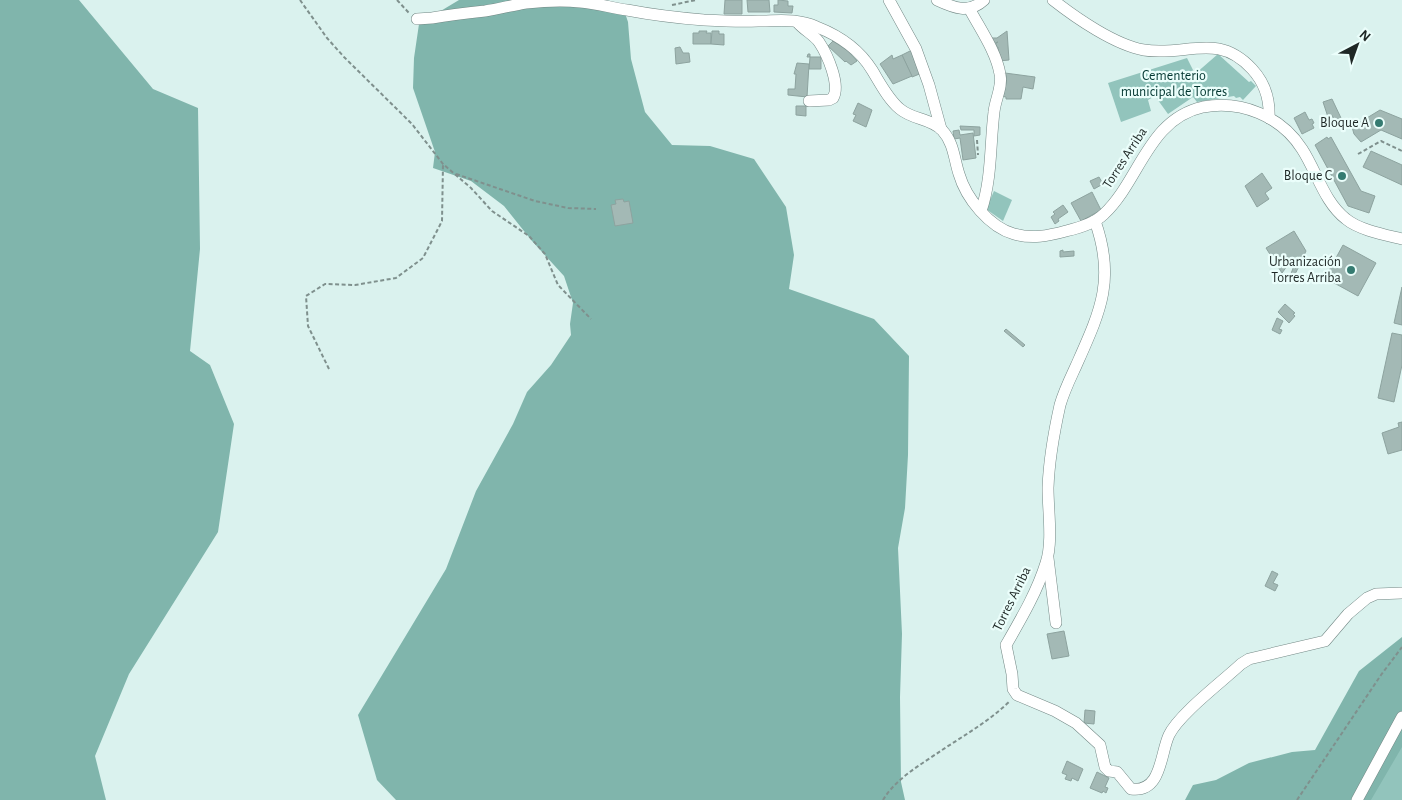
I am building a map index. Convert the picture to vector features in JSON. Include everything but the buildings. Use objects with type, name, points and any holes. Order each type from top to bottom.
[{"type":"street","name":"Torres Arriba","points":[[889,0],[916,48],[930,85],[941,129],[952,146],[959,176],[968,194],[981,210],[994,224],[1003,230],[1032,238],[1053,235],[1095,221],[1103,216],[1111,206],[1160,132],[1182,115],[1204,107],[1222,106],[1241,107],[1258,112],[1280,126],[1301,146],[1329,200],[1344,219],[1354,225],[1402,239]]},
{"type":"street","points":[[937,0],[962,9],[977,6],[984,0]]},
{"type":"street","points":[[1054,0],[1070,14],[1120,43],[1142,50],[1159,52],[1205,47],[1226,50],[1243,59],[1260,77],[1269,104],[1269,118]]},
{"type":"street","points":[[417,19],[526,3],[558,1],[583,2],[644,13],[702,20],[733,22],[795,20],[816,26],[845,40],[857,50],[870,66],[884,90],[898,108],[912,118],[927,121],[941,129]]},
{"type":"street","points":[[969,8],[996,59],[1001,76],[994,110],[989,174],[981,210]]},
{"type":"street","points":[[795,20],[818,41],[836,81],[836,91],[833,98],[809,101]]},
{"type":"street","name":"Torres Arriba","points":[[1017,695],[1013,688],[1006,645],[1024,616],[1046,563],[1048,486],[1060,410],[1066,387],[1102,302],[1106,264],[1104,250],[1095,221]]},
{"type":"street","points":[[1047,555],[1056,623]]},
{"type":"street","points":[[1017,695],[1056,710],[1076,724],[1100,745],[1105,767],[1109,771],[1117,772],[1131,789],[1139,790],[1146,788],[1160,767],[1169,735],[1173,728],[1242,664],[1249,659],[1325,640],[1348,614],[1367,598],[1376,594],[1402,593]]},
{"type":"street","points":[[1357,800],[1402,716]]},
{"type":"path","points":[[300,0],[327,38],[412,124],[443,164],[492,211],[529,236],[545,254],[558,286],[591,319]]},
{"type":"path","points":[[397,0],[405,10],[417,19]]},
{"type":"path","points":[[1358,154],[1381,141],[1402,151]]},
{"type":"path","points":[[329,369],[308,326],[306,296],[325,284],[355,285],[396,278],[423,258],[442,221],[443,164]]},
{"type":"path","points":[[455,174],[535,201],[568,208],[596,210]]},
{"type":"path","points":[[1297,800],[1381,674],[1402,647]]},
{"type":"path","points":[[883,800],[913,769],[986,721],[1017,695]]},
{"type":"green space","points":[[0,0],[79,0],[153,89],[198,108],[200,249],[190,351],[210,365],[234,424],[218,532],[129,674],[95,756],[106,800],[0,800]]},
{"type":"green space","points":[[459,0],[581,0],[624,10],[628,22],[631,59],[645,112],[672,145],[710,146],[754,159],[786,207],[794,255],[789,289],[874,319],[909,356],[908,455],[905,508],[898,548],[902,634],[900,697],[901,782],[905,800],[396,800],[377,780],[358,715],[446,569],[476,491],[513,424],[527,392],[551,365],[571,335],[570,324],[573,303],[564,276],[532,241],[504,206],[471,181],[433,168],[435,152],[413,88],[414,58],[419,24]]},
{"type":"green space","name":"Cementerio municipal de Torres","points":[[1218,54],[1256,86],[1243,100],[1240,97],[1236,98],[1234,96],[1197,102],[1193,97],[1168,114],[1155,96],[1148,100],[1151,111],[1121,122],[1108,83],[1187,58],[1195,74]]},
{"type":"green space","points":[[994,191],[1012,200],[1003,221],[986,209]]},
{"type":"green space","points":[[1402,637],[1402,747],[1371,800],[1185,800],[1193,785],[1216,780],[1249,763],[1292,752],[1315,750],[1359,671]]},
{"type":"green space","points":[[1402,727],[1402,800],[1362,800]]},
{"type":"place","name":"Bloque A","points":[[1379,123]]},
{"type":"place","name":"Bloque C","points":[[1342,176]]},
{"type":"place","name":"Urbanización Torres Arriba","points":[[1351,270]]}]
